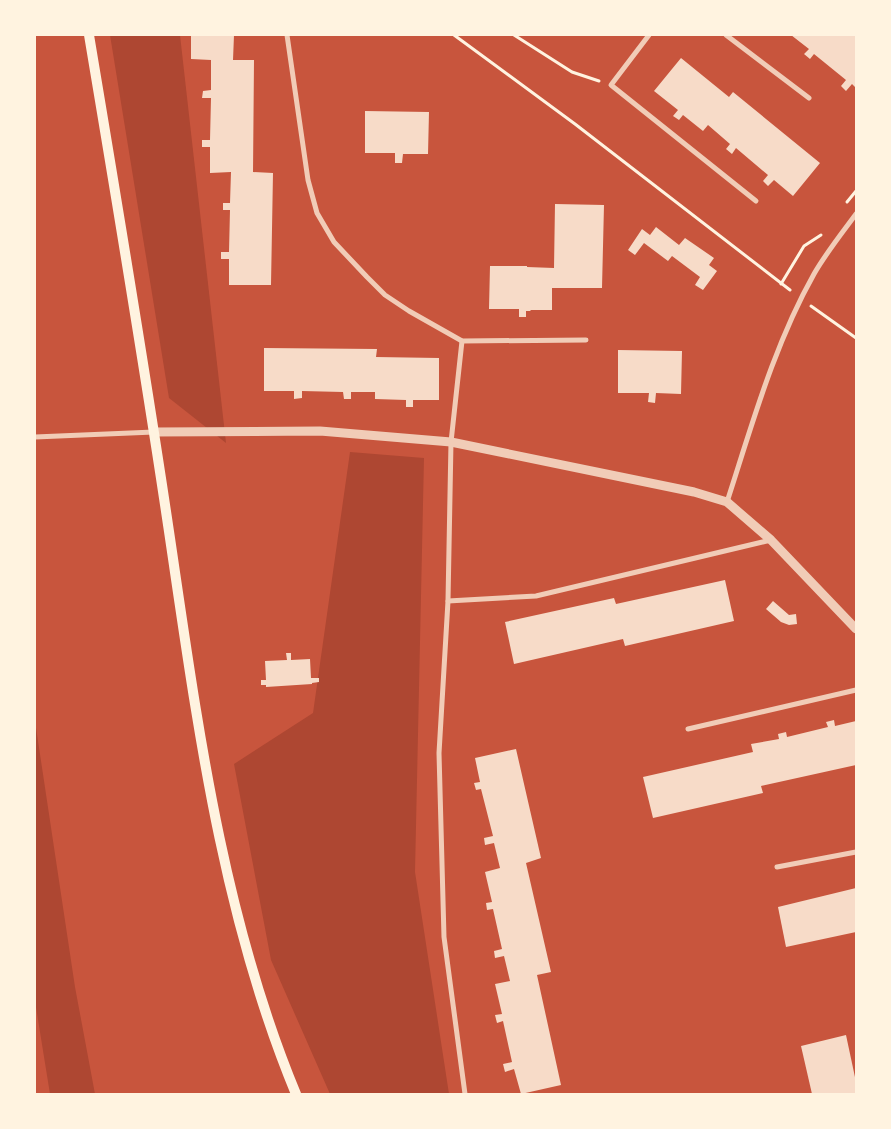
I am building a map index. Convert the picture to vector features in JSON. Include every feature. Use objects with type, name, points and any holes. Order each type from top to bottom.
[{"type":"main road","points":[[90,35],[154,432],[203,754],[224,865],[265,1009],[281,1059],[296,1094]]},
{"type":"street","points":[[288,35],[308,180],[317,213],[334,242],[385,295],[462,341],[586,340]]},
{"type":"street","points":[[648,35],[611,85],[756,201]]},
{"type":"street","points":[[726,35],[809,98]]},
{"type":"street","points":[[727,502],[775,356],[815,272],[856,214]]},
{"type":"street","points":[[462,341],[451,442],[448,602],[439,753],[444,937],[464,1094]]},
{"type":"street","points":[[35,438],[154,432],[320,431],[451,442],[694,492],[727,502],[771,540],[856,629]]},
{"type":"street","points":[[448,602],[536,596],[771,540]]},
{"type":"street","points":[[688,729],[856,690]]},
{"type":"street","points":[[777,867],[856,852]]},
{"type":"path","points":[[454,35],[575,124],[781,284],[804,246],[820,236],[824,230]]},
{"type":"path","points":[[514,35],[572,72],[611,85]]},
{"type":"path","points":[[845,204],[856,191]]},
{"type":"path","points":[[801,298],[856,338]]},
{"type":"shaded area","points":[[110,35],[180,35],[226,443],[169,398]]},
{"type":"shaded area","points":[[350,452],[424,458],[415,872],[449,1094],[330,1094],[271,960],[234,764],[313,713]]},
{"type":"shaded area","points":[[35,721],[75,987],[95,1094],[50,1094],[35,1001]]},
{"type":"building","points":[[191,35],[234,35],[233,60],[254,60],[253,172],[273,173],[271,285],[229,285],[229,259],[221,259],[221,252],[229,252],[230,210],[223,210],[223,203],[230,203],[231,172],[210,173],[210,147],[202,147],[202,140],[210,140],[211,98],[202,98],[203,91],[211,90],[211,60],[191,59]]},
{"type":"building","points":[[791,35],[856,35],[856,88],[852,84],[846,91],[841,86],[846,80],[814,54],[810,59],[804,54],[809,49]]},
{"type":"building","points":[[681,58],[729,97],[733,92],[820,163],[793,196],[774,180],[768,186],[763,181],[768,175],[736,148],[732,154],[726,149],[730,144],[708,125],[703,131],[683,115],[679,120],[673,116],[678,110],[654,91]]},
{"type":"building","points":[[365,111],[429,112],[428,154],[403,154],[402,163],[395,163],[395,153],[365,153]]},
{"type":"building","points":[[555,204],[604,205],[602,288],[552,288],[552,310],[526,311],[526,317],[519,317],[519,309],[489,309],[490,266],[554,268]]},
{"type":"building","points":[[656,227],[679,245],[685,238],[714,258],[709,265],[717,271],[703,290],[695,285],[700,277],[672,256],[668,261],[644,243],[635,255],[628,250],[642,229],[650,235]]},
{"type":"building","points":[[264,348],[377,349],[376,357],[439,358],[439,400],[413,400],[413,407],[406,407],[406,400],[375,399],[375,392],[351,392],[351,399],[344,399],[343,392],[302,391],[302,398],[294,399],[294,391],[264,391]]},
{"type":"building","points":[[618,350],[682,351],[681,394],[656,393],[655,403],[648,402],[649,393],[618,393]]},
{"type":"building","points":[[725,580],[734,621],[625,646],[623,639],[514,664],[505,622],[614,598],[616,604]]},
{"type":"building","points":[[773,601],[789,615],[796,614],[797,624],[789,625],[781,622],[766,609]]},
{"type":"building","points":[[286,653],[291,653],[291,660],[310,659],[311,678],[319,678],[319,682],[266,687],[266,685],[261,685],[261,680],[266,680],[265,661],[287,660]]},
{"type":"building","points":[[834,720],[835,726],[856,721],[856,765],[761,786],[763,793],[653,818],[643,777],[753,752],[751,744],[779,739],[778,734],[786,732],[787,737],[828,727],[826,722]]},
{"type":"building","points":[[516,749],[541,858],[526,863],[551,972],[537,975],[561,1085],[521,1094],[514,1069],[505,1072],[503,1064],[512,1062],[503,1021],[497,1023],[495,1015],[502,1014],[495,984],[510,981],[504,956],[495,958],[494,951],[502,949],[493,909],[487,910],[486,903],[492,902],[485,872],[500,868],[494,843],[485,845],[484,838],[493,836],[481,789],[476,790],[474,783],[480,782],[475,758]]},
{"type":"building","points":[[856,888],[856,932],[786,947],[778,907]]},
{"type":"building","points":[[846,1035],[856,1082],[856,1094],[812,1094],[801,1046]]}]
